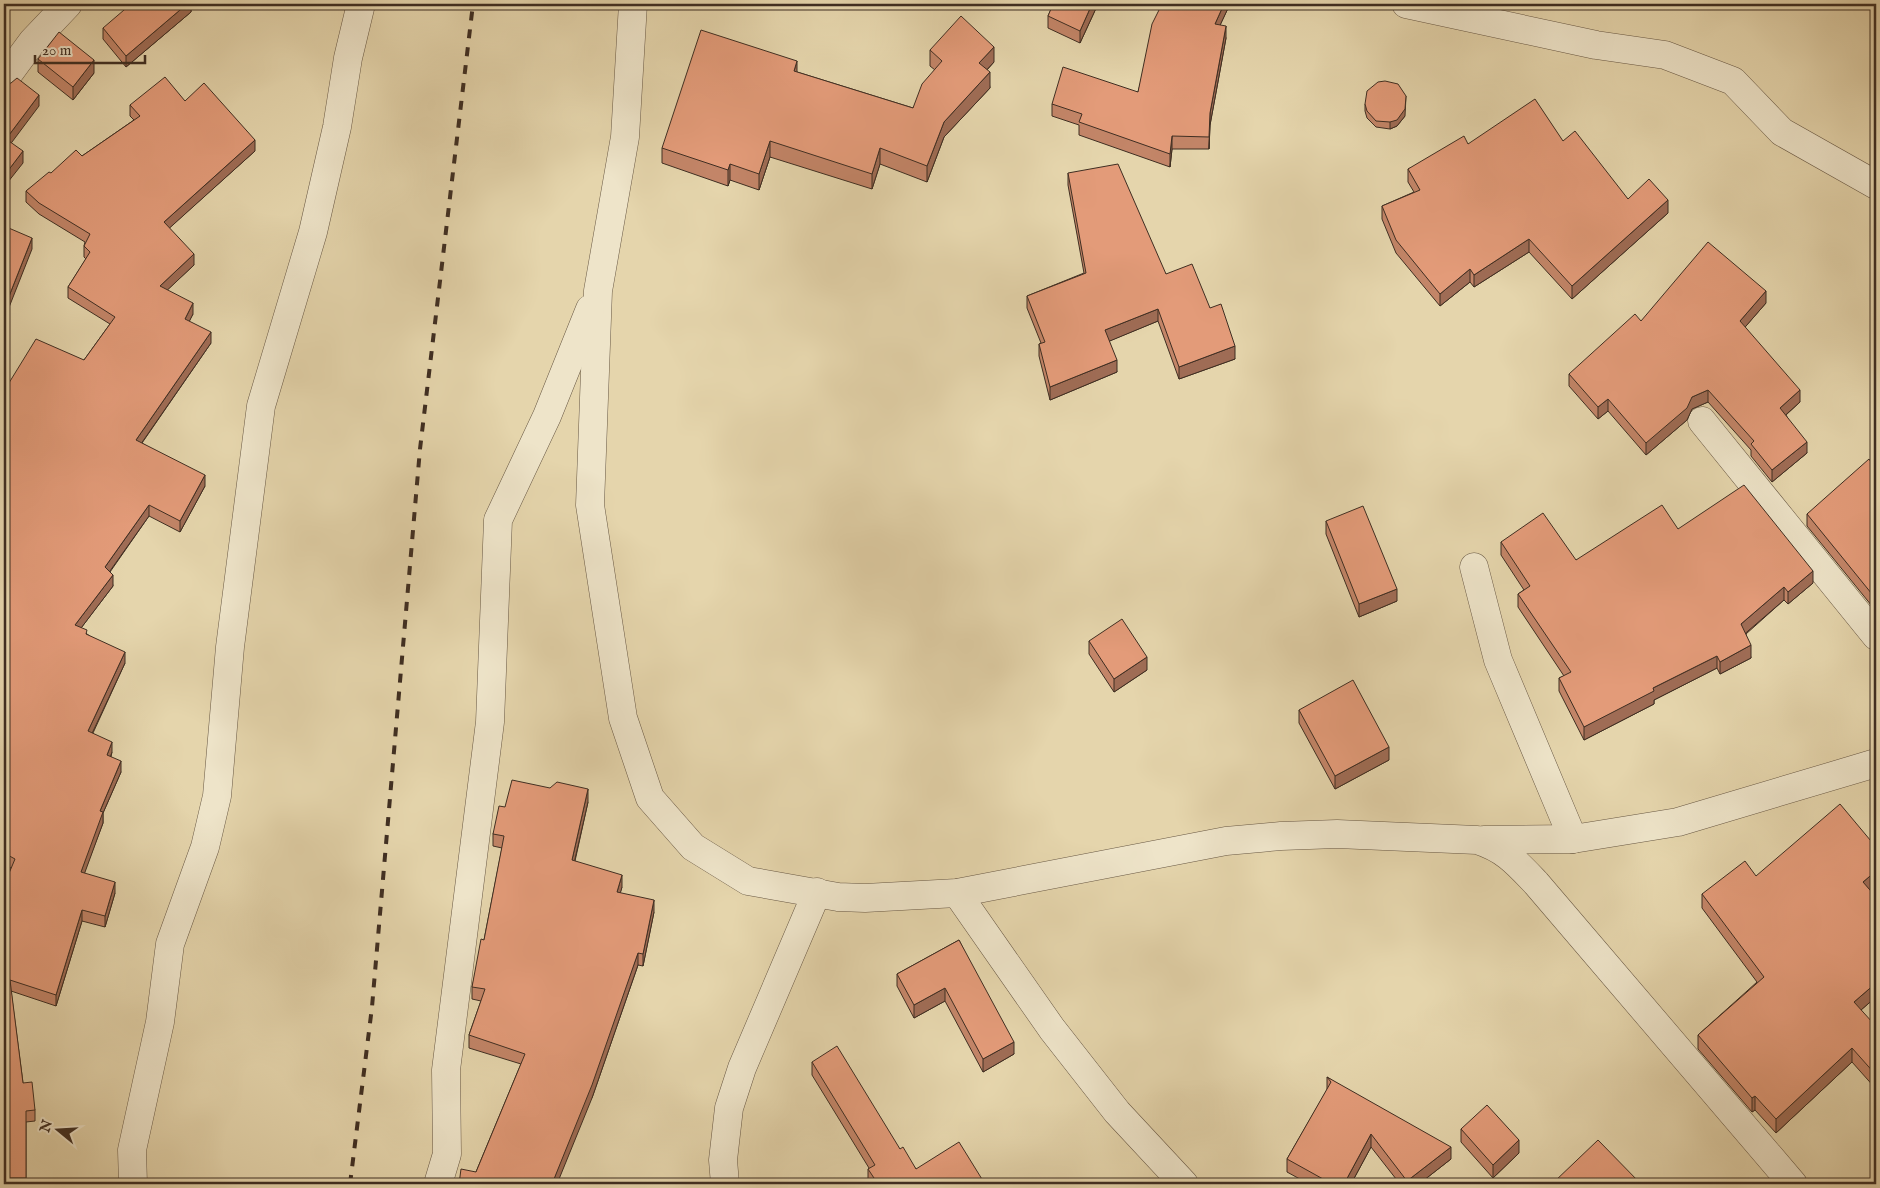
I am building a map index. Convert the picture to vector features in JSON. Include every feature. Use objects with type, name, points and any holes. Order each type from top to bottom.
[{"type":"street","points":[[4,80],[32,42],[68,4]]},
{"type":"street","points":[[133,1184],[132,1150],[160,1022],[170,944],[205,848],[217,796],[230,647],[261,406],[313,232],[337,127],[348,58],[361,4]]},
{"type":"street","points":[[633,4],[625,137],[598,291],[590,505],[623,718],[650,798],[693,847],[748,881],[838,897],[865,898],[957,893],[1226,841],[1337,834],[1477,840],[1573,838],[1678,822],[1876,763]]},
{"type":"street","points":[[1406,4],[1596,45],[1665,55],[1733,81],[1782,132],[1876,185]]},
{"type":"street","points":[[438,1184],[447,1154],[446,1070],[490,722],[498,520],[547,416],[598,291]]},
{"type":"street","points":[[1702,421],[1876,636]]},
{"type":"street","points":[[1474,567],[1498,660],[1573,838]]},
{"type":"street","points":[[1477,840],[1496,847],[1512,858],[1536,882],[1793,1184]]},
{"type":"street","points":[[725,1184],[723,1160],[729,1108],[742,1068],[817,892]]},
{"type":"street","points":[[957,893],[1052,1029],[1117,1112],[1181,1184]]},
{"type":"building","points":[[131,4],[187,4],[126,56],[103,28]]},
{"type":"building","points":[[1053,4],[1092,4],[1080,31],[1048,16]]},
{"type":"building","points":[[1162,4],[1224,4],[1215,24],[1226,26],[1210,113],[1209,137],[1172,136],[1170,154],[1079,122],[1082,114],[1052,104],[1063,67],[1138,92],[1152,24]]},
{"type":"building","points":[[961,16],[994,47],[979,63],[990,72],[944,122],[927,166],[880,148],[872,174],[770,141],[759,174],[730,164],[728,170],[662,148],[701,30],[797,61],[794,71],[913,108],[922,84],[942,61],[930,50]]},
{"type":"building","points":[[59,32],[94,60],[73,87],[38,59]]},
{"type":"building","points":[[165,77],[185,101],[204,83],[255,140],[164,222],[194,254],[160,286],[193,303],[185,319],[211,332],[136,440],[205,475],[180,521],[149,505],[105,567],[113,575],[75,625],[87,630],[86,634],[125,652],[88,731],[112,742],[107,755],[121,761],[100,811],[103,812],[81,872],[115,882],[105,916],[82,910],[56,995],[10,980],[23,1083],[32,1082],[35,1110],[26,1111],[26,1178],[5,1178],[4,1184],[4,877],[7,878],[15,859],[4,853],[4,391],[36,339],[84,360],[115,317],[68,287],[90,252],[84,246],[90,234],[39,203],[26,191],[49,172],[51,173],[76,150],[82,156],[140,116],[130,105]]},
{"type":"building","points":[[17,78],[39,95],[6,139],[23,151],[4,176],[4,85],[11,83]]},
{"type":"building","points":[[1385,81],[1398,84],[1406,96],[1405,109],[1397,120],[1390,122],[1376,121],[1367,111],[1365,104],[1367,91],[1378,82]]},
{"type":"building","points":[[1535,99],[1563,141],[1575,131],[1628,199],[1649,179],[1668,200],[1572,286],[1529,239],[1474,275],[1470,269],[1440,294],[1396,240],[1382,206],[1420,190],[1408,169],[1464,136],[1468,144]]},
{"type":"building","points":[[1118,164],[1166,274],[1192,264],[1210,308],[1221,304],[1235,346],[1179,367],[1158,309],[1105,330],[1117,360],[1050,387],[1039,344],[1045,342],[1027,296],[1086,273],[1068,173]]},
{"type":"building","points":[[4,226],[32,238],[4,309]]},
{"type":"building","points":[[1708,242],[1766,291],[1740,321],[1800,390],[1780,408],[1807,442],[1772,470],[1751,444],[1754,441],[1708,390],[1692,397],[1687,408],[1646,443],[1608,399],[1598,407],[1569,374],[1635,314],[1641,321]]},
{"type":"building","points":[[1869,459],[1876,470],[1876,599],[1807,514]]},
{"type":"building","points":[[1744,485],[1813,571],[1788,592],[1784,587],[1741,624],[1751,645],[1720,662],[1717,656],[1653,688],[1654,691],[1584,727],[1559,678],[1571,672],[1518,594],[1530,586],[1501,542],[1543,513],[1576,560],[1662,505],[1678,529]]},
{"type":"building","points":[[1363,506],[1397,589],[1359,604],[1326,521]]},
{"type":"building","points":[[1122,619],[1147,657],[1114,679],[1089,641]]},
{"type":"building","points":[[1353,680],[1389,747],[1335,776],[1299,710]]},
{"type":"building","points":[[512,780],[550,788],[557,782],[588,789],[572,860],[622,875],[617,892],[654,900],[643,954],[638,953],[592,1085],[552,1184],[459,1184],[461,1169],[476,1172],[525,1054],[469,1035],[485,989],[472,987],[481,939],[484,940],[504,836],[493,834],[499,806],[505,807]]},
{"type":"building","points":[[1840,804],[1876,847],[1876,871],[1863,882],[1876,897],[1876,983],[1854,1002],[1873,1023],[1871,1025],[1876,1031],[1876,1075],[1852,1048],[1776,1119],[1755,1096],[1752,1098],[1698,1035],[1764,977],[1702,894],[1745,861],[1756,876]]},
{"type":"building","points":[[959,940],[1014,1042],[983,1059],[945,988],[914,1005],[897,974]]},
{"type":"building","points":[[837,1046],[900,1149],[903,1147],[916,1169],[959,1142],[985,1184],[878,1184],[868,1169],[875,1165],[812,1062]]},
{"type":"building","points":[[1327,1077],[1451,1147],[1407,1181],[1371,1134],[1344,1184],[1332,1184],[1287,1159],[1331,1082]]},
{"type":"building","points":[[1487,1105],[1519,1140],[1493,1165],[1461,1129]]},
{"type":"building","points":[[1598,1140],[1641,1184],[1557,1184],[1554,1182]]},
{"type":"railway","points":[[350,1184],[372,1007],[420,449],[473,4]]}]
